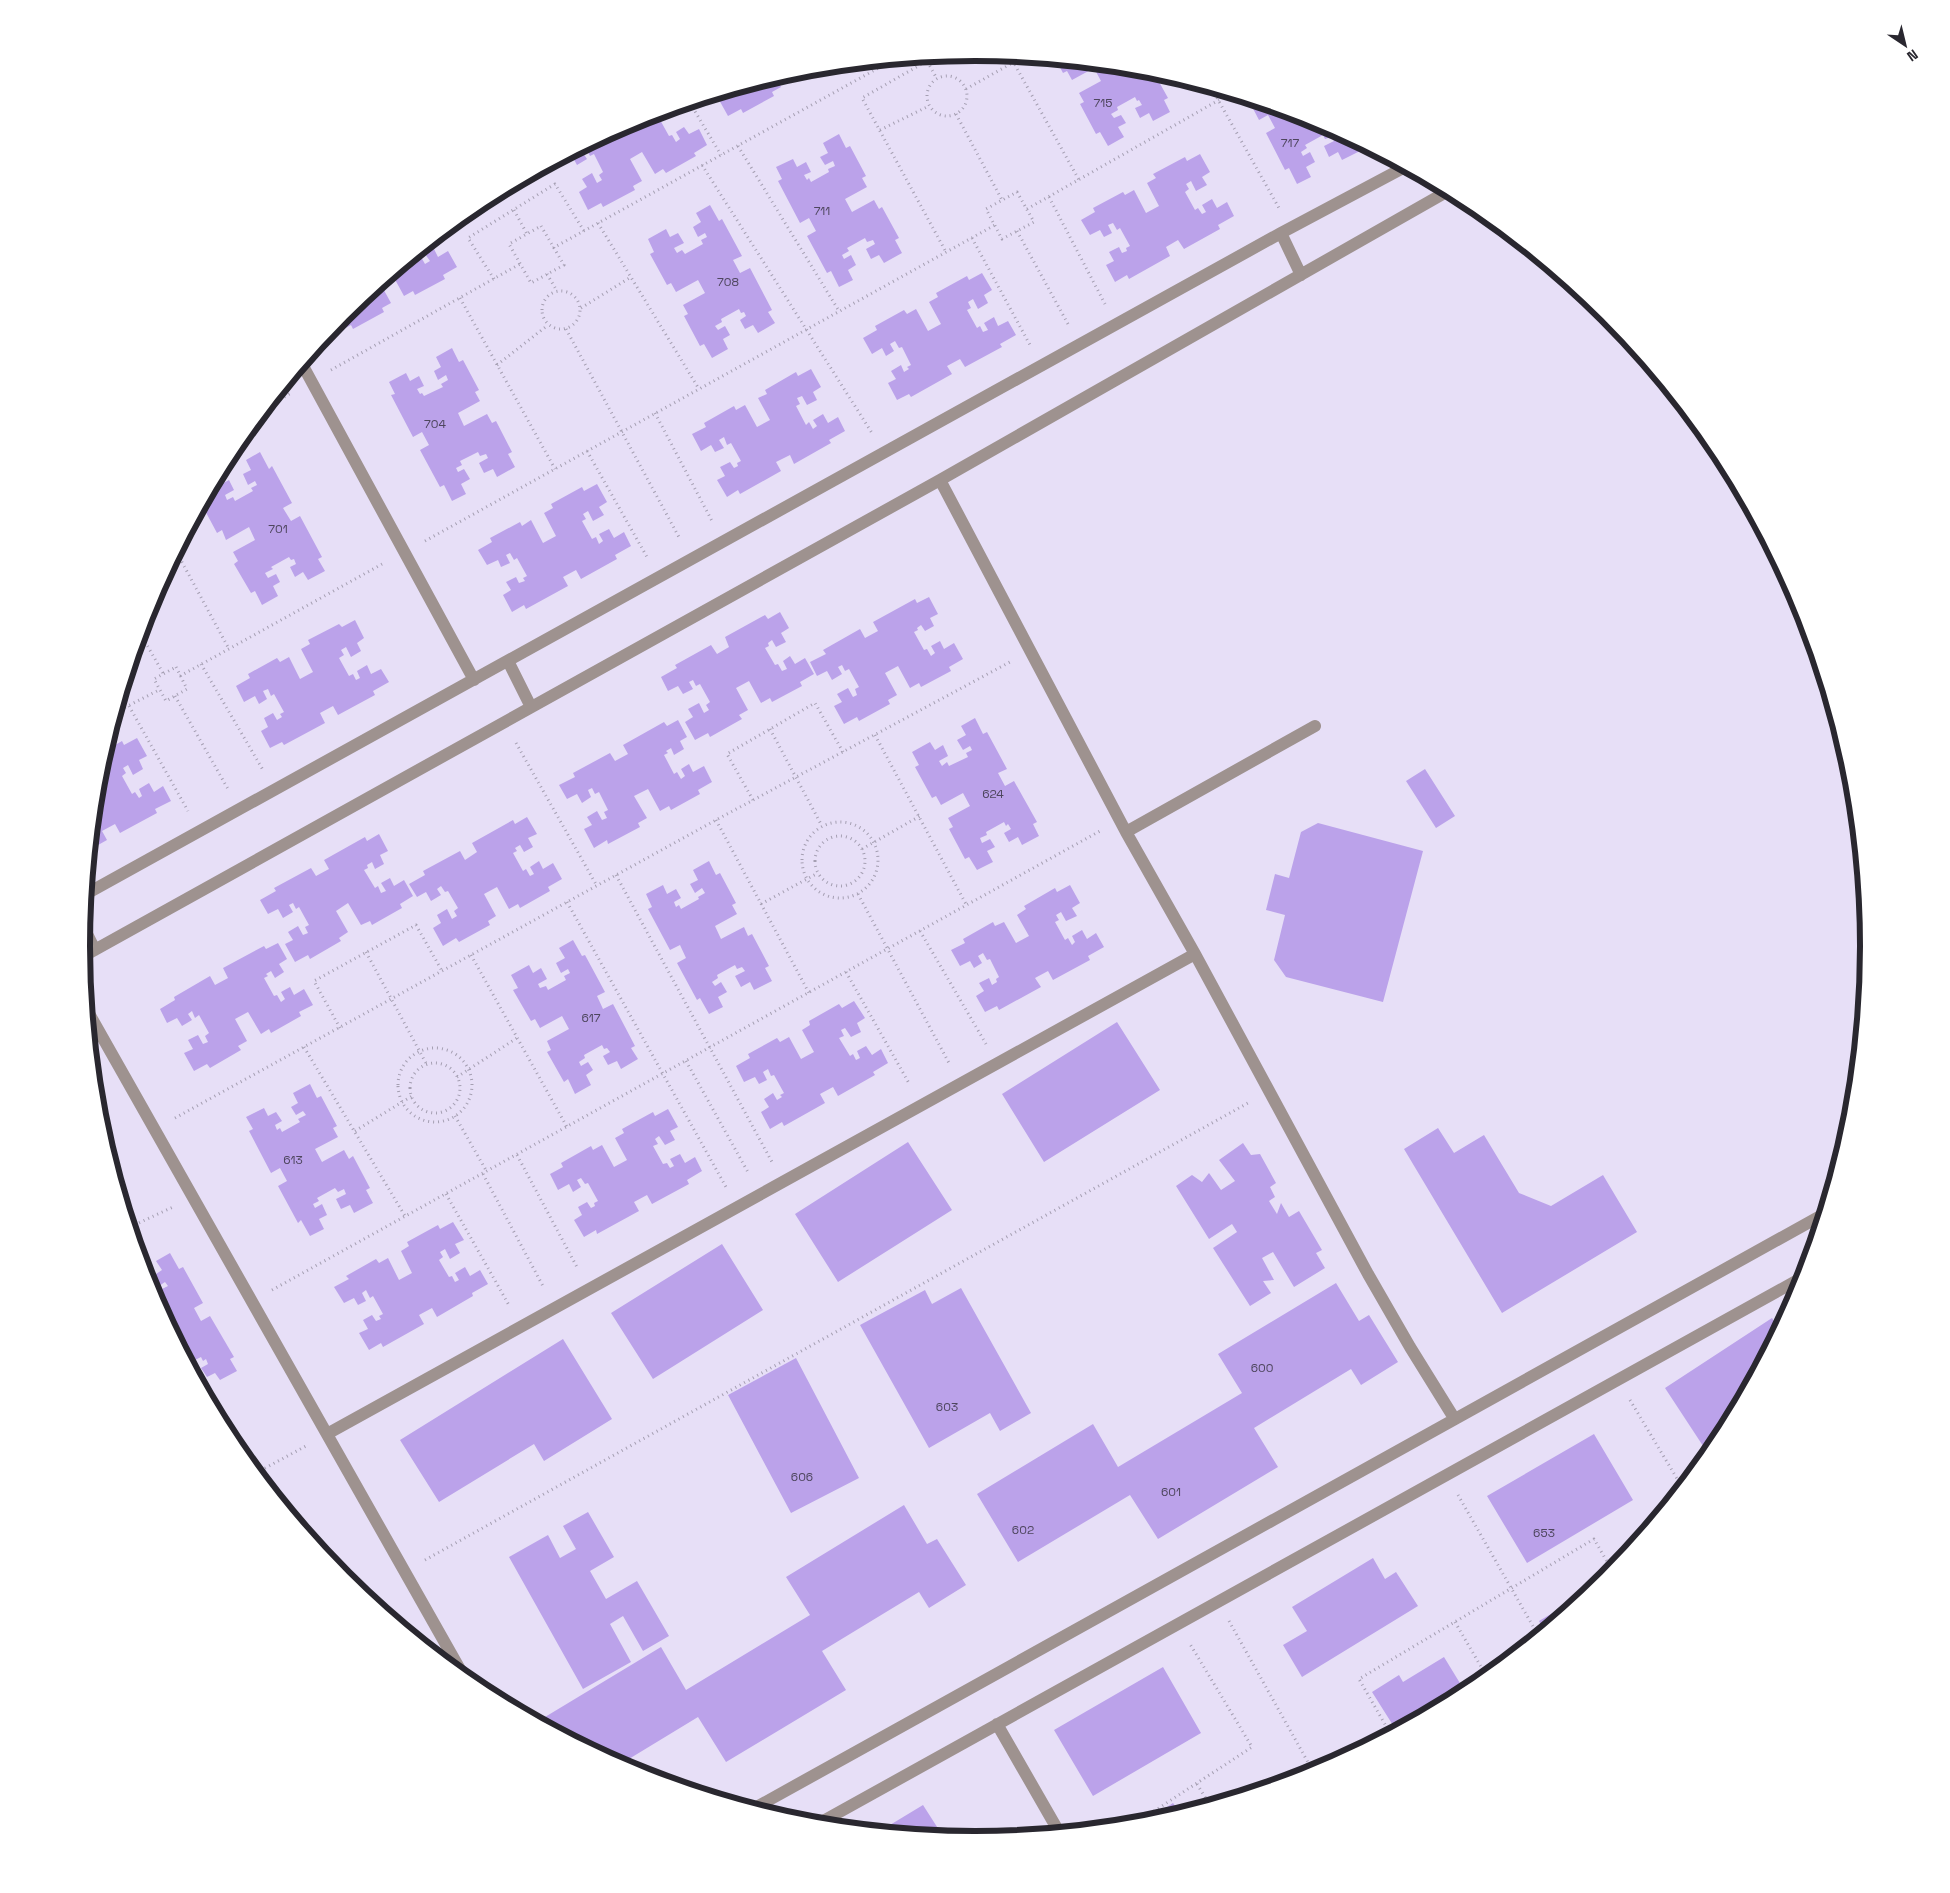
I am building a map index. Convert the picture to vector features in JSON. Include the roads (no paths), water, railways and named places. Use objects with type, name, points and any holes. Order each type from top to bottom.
[{"type":"street","points":[[92,891],[1116,324],[1399,170]]},
{"type":"street","points":[[90,952],[940,480],[1442,195]]},
{"type":"street","points":[[1285,231],[1301,275]]},
{"type":"street","points":[[304,369],[474,680]]},
{"type":"street","points":[[940,480],[1126,832],[1195,954],[1368,1274],[1454,1418]]},
{"type":"street","points":[[508,661],[531,707]]},
{"type":"street","points":[[1126,832],[1315,726]]},
{"type":"street","points":[[90,942],[94,950]]},
{"type":"street","points":[[327,1434],[1195,954]]},
{"type":"street","points":[[94,1021],[457,1664]]},
{"type":"street","points":[[760,1805],[1817,1218]]},
{"type":"street","points":[[827,1819],[1794,1282]]},
{"type":"street","points":[[997,1724],[1056,1828]]}]
